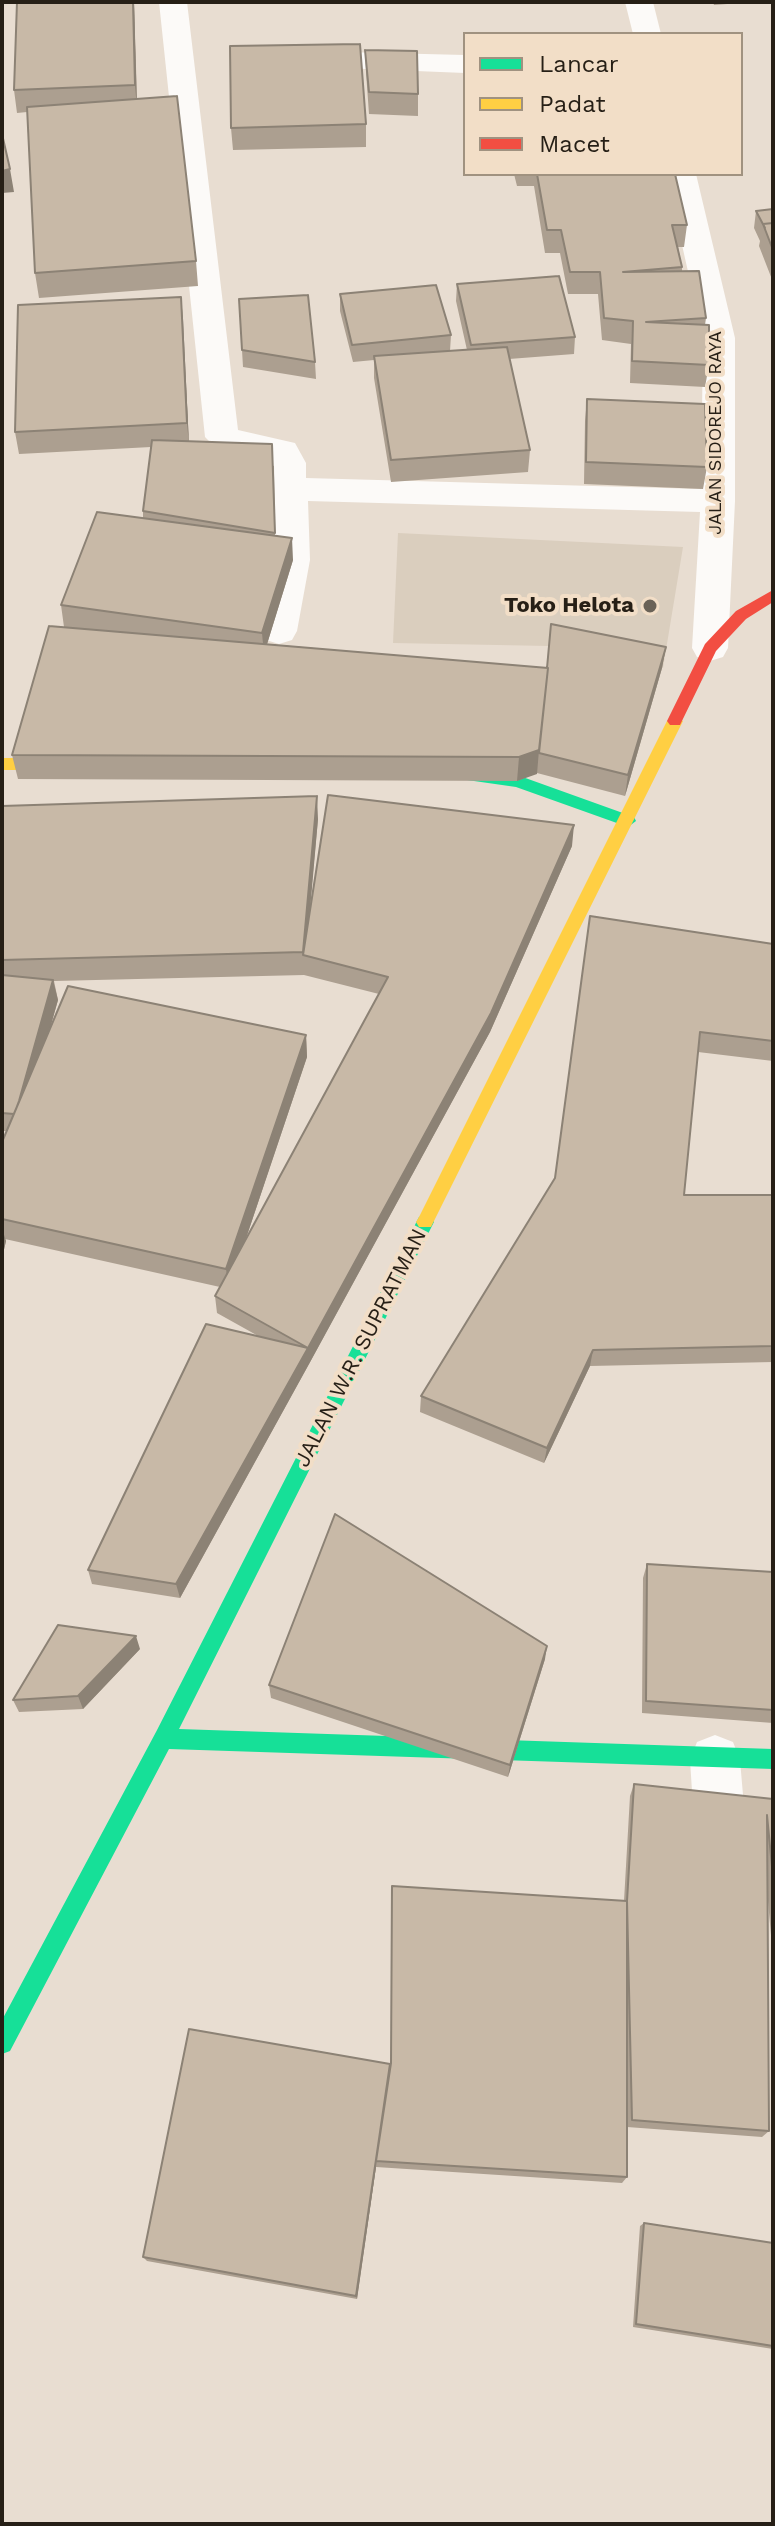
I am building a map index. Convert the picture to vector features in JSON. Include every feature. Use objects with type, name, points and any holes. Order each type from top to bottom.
[{"type":"main road","name":"JALAN W.R. SUPRATMAN","points":[[2,2043],[163,1739],[628,821],[710,648],[741,615],[773,595]]},
{"type":"main road","points":[[2,764],[94,763]]},
{"type":"main road","points":[[444,773],[517,781],[628,821]]},
{"type":"main road","points":[[163,1739],[715,1760],[773,1759]]},
{"type":"street","points":[[173,2],[191,139],[222,437],[283,451],[289,463],[293,560],[279,631]]},
{"type":"street","points":[[639,2],[646,32]]},
{"type":"street","points":[[274,59],[463,64]]},
{"type":"street","name":"JALAN SIDOREJO RAYA","points":[[682,176],[719,338],[718,501],[710,648]]},
{"type":"street","points":[[289,489],[718,501]]},
{"type":"street","points":[[715,1760],[725,1898]]},
{"type":"shaded area","points":[[398,533],[683,547],[663,668],[549,646],[393,643]]},
{"type":"building","points":[[17,2],[133,2],[135,85],[14,90]]},
{"type":"building","points":[[360,44],[366,124],[231,128],[230,46]]},
{"type":"building","points":[[365,50],[417,51],[418,94],[369,92]]},
{"type":"building","points":[[177,96],[196,261],[35,273],[27,107]]},
{"type":"building","points":[[2,134],[10,169],[2,171]]},
{"type":"building","points":[[537,176],[675,176],[687,225],[672,225],[682,267],[623,272],[699,271],[706,318],[646,322],[709,325],[709,365],[632,361],[633,321],[604,318],[600,272],[570,272],[561,230],[547,230]]},
{"type":"building","points":[[773,209],[773,223],[763,224],[765,228],[756,211]]},
{"type":"building","points":[[773,223],[773,250],[763,224]]},
{"type":"building","points":[[559,276],[575,337],[471,345],[457,284]]},
{"type":"building","points":[[436,285],[451,335],[352,345],[340,294]]},
{"type":"building","points":[[308,295],[315,362],[242,350],[239,299]]},
{"type":"building","points":[[181,297],[187,423],[15,432],[18,305]]},
{"type":"building","points":[[507,347],[530,450],[391,460],[374,356]]},
{"type":"building","points":[[587,399],[705,404],[707,467],[586,462]]},
{"type":"building","points":[[152,440],[272,444],[275,533],[143,511]]},
{"type":"building","points":[[97,512],[292,538],[262,633],[61,605]]},
{"type":"building","points":[[551,624],[666,647],[628,775],[539,753]]},
{"type":"building","points":[[49,626],[548,668],[539,750],[519,757],[12,755]]},
{"type":"building","points":[[328,795],[574,825],[491,1013],[308,1348],[215,1296],[388,977],[303,955]]},
{"type":"building","points":[[317,796],[303,952],[2,960],[2,806]]},
{"type":"building","points":[[590,916],[773,944],[773,1041],[700,1032],[684,1195],[773,1195],[773,1346],[593,1350],[547,1448],[421,1396],[555,1178]]},
{"type":"building","points":[[2,975],[53,980],[14,1114],[2,1113]]},
{"type":"building","points":[[68,986],[306,1035],[226,1269],[2,1219],[2,1142]]},
{"type":"building","points":[[206,1324],[308,1348],[176,1584],[88,1570]]},
{"type":"building","points":[[335,1514],[547,1646],[510,1765],[269,1685]]},
{"type":"building","points":[[647,1564],[773,1572],[773,1710],[646,1701]]},
{"type":"building","points":[[58,1625],[136,1636],[78,1696],[13,1700]]},
{"type":"building","points":[[634,1784],[773,1799],[773,1877],[767,1815],[769,2131],[632,2120],[627,1901]]},
{"type":"building","points":[[392,1886],[627,1901],[627,2177],[376,2161],[391,2063]]},
{"type":"building","points":[[189,2029],[390,2064],[356,2296],[143,2257]]},
{"type":"building","points":[[644,2223],[773,2243],[773,2346],[636,2324]]},
{"type":"traffic: fast","points":[[458,774],[517,781],[628,821]]},
{"type":"traffic: fast","points":[[2,2043],[163,1739],[425,1222]]},
{"type":"traffic: fast","points":[[163,1739],[773,1759]]},
{"type":"traffic: slow","points":[[425,1222],[675,721]]},
{"type":"traffic: slow","points":[[2,764],[74,764]]},
{"type":"traffic: jam","points":[[675,721],[710,648],[741,615],[773,595]]},
{"type":"place","name":"Toko Helota","points":[[650,606]]}]
